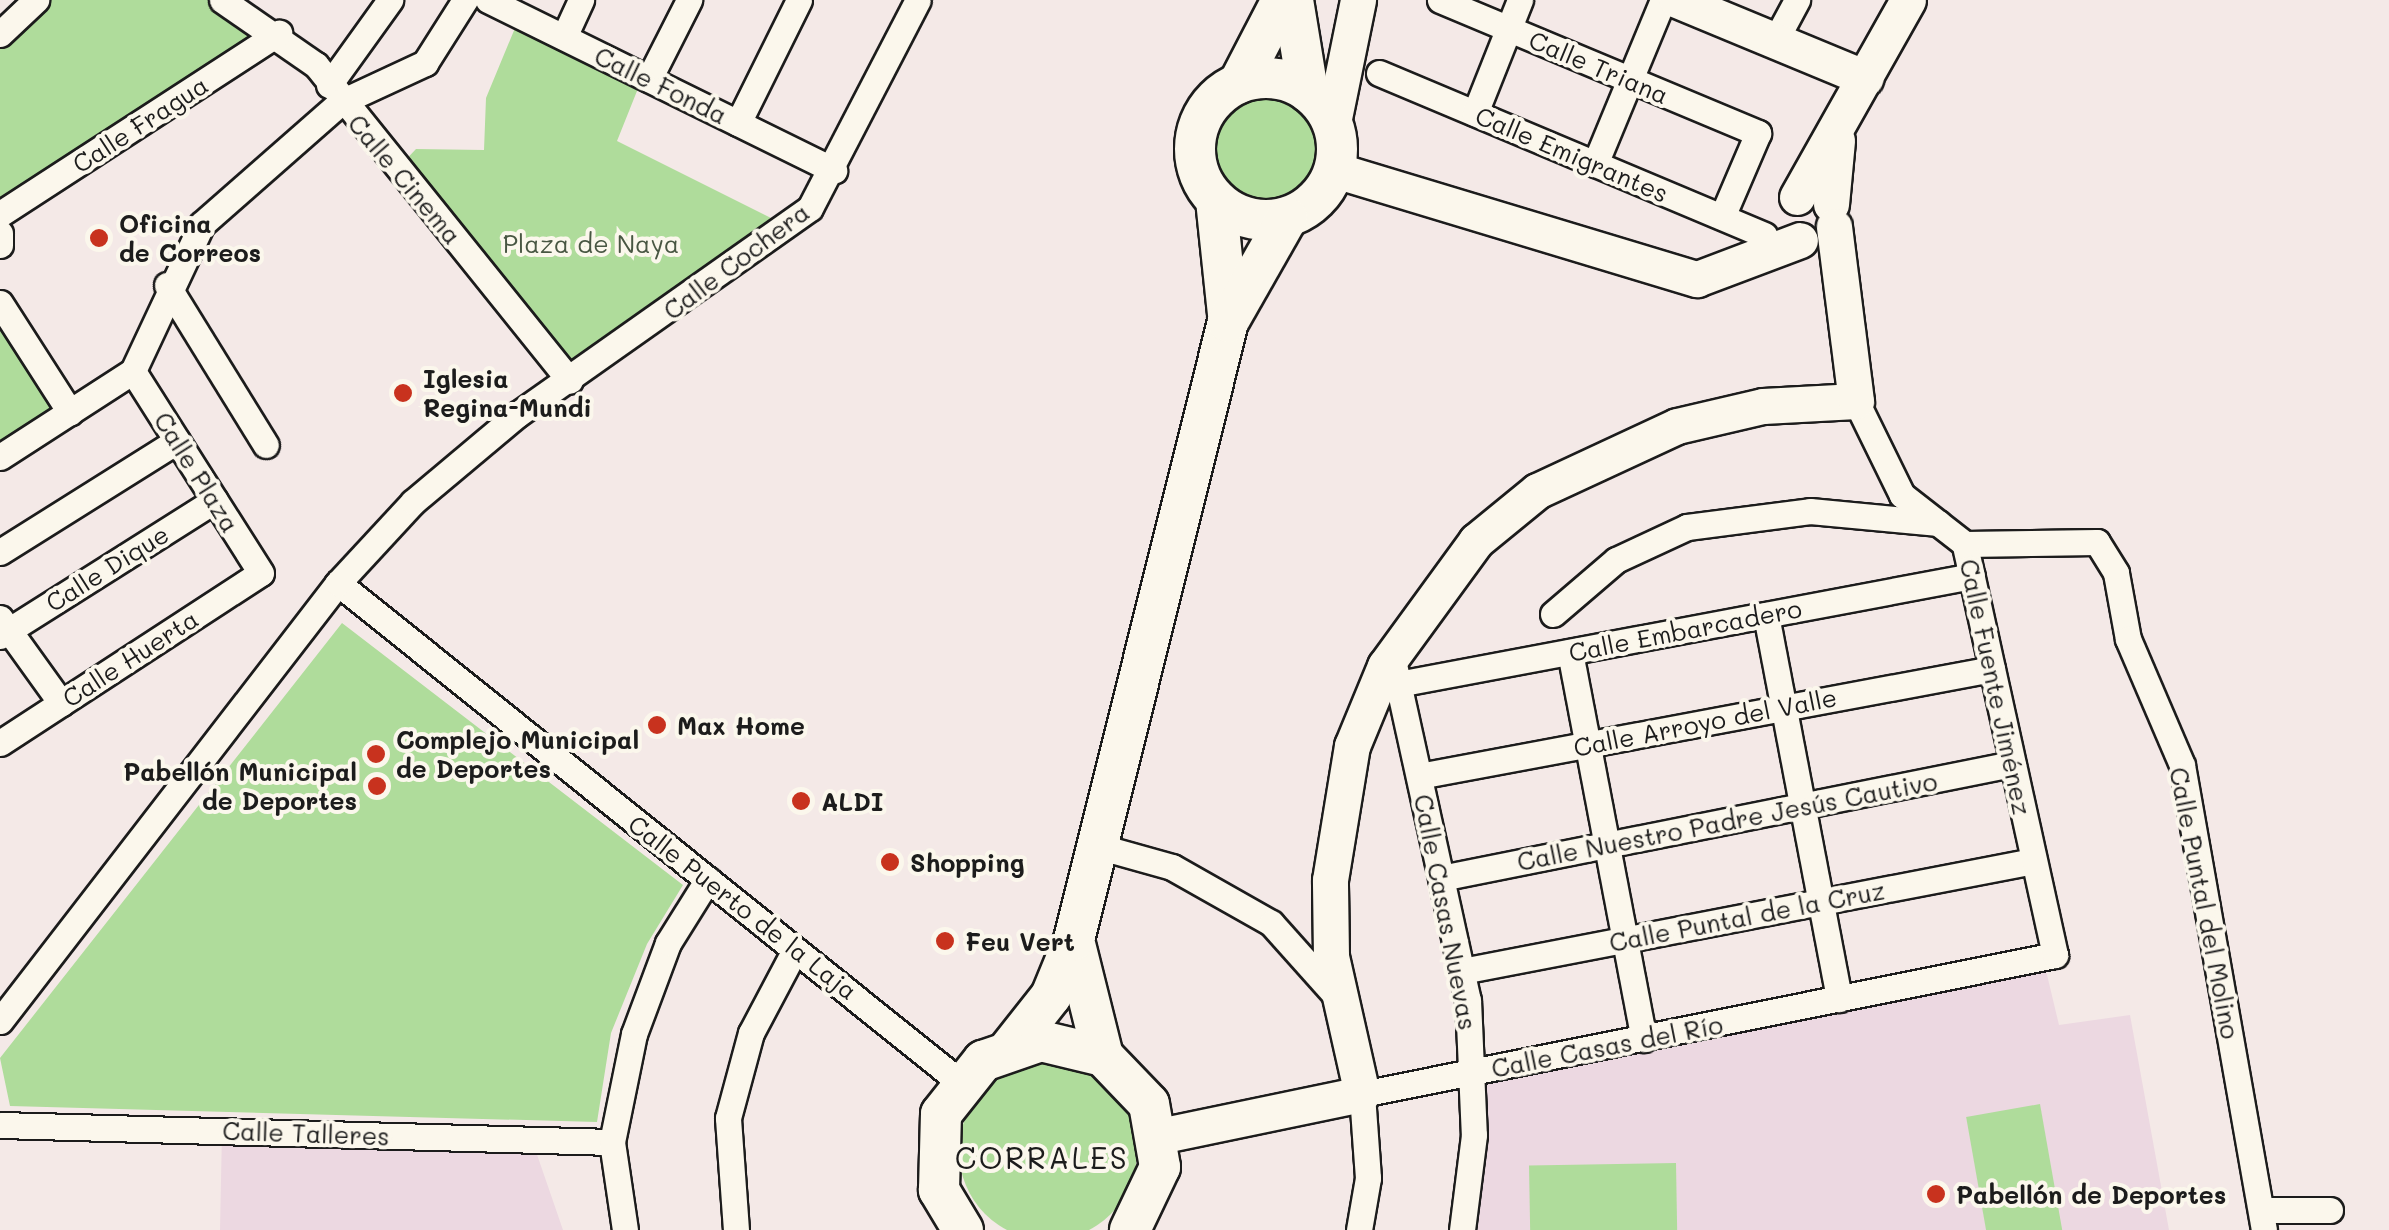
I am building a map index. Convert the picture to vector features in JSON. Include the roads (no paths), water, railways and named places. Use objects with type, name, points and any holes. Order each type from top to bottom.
[{"type":"main road","points":[[1228,322],[1216,200],[1195,160],[1197,130],[1239,83],[1282,0]]},
{"type":"main road","points":[[963,1230],[940,1190],[934,1152],[960,1082],[1010,1048],[1052,996],[1074,940],[1228,322],[1287,218],[1316,200],[1335,170],[1293,0]]},
{"type":"main road","points":[[1239,83],[1287,81],[1321,107]]},
{"type":"main road","points":[[1216,200],[1249,218],[1287,218]]},
{"type":"main road","points":[[1074,940],[1103,1056]]},
{"type":"main road","points":[[1010,1048],[1057,1043],[1103,1056],[1130,1076],[1159,1136],[1152,1197],[1130,1230]]},
{"type":"street","points":[[0,34],[36,0]]},
{"type":"street","name":"Calle Cinema","points":[[222,0],[260,9],[335,93],[570,381]]},
{"type":"street","points":[[0,457],[133,371],[167,285],[202,224],[335,93],[390,0]]},
{"type":"street","points":[[335,93],[425,63],[465,0]]},
{"type":"street","name":"Calle Fonda","points":[[488,0],[834,170]]},
{"type":"street","points":[[564,37],[581,0]]},
{"type":"street","points":[[649,79],[689,0]]},
{"type":"street","points":[[738,123],[799,0]]},
{"type":"street","name":"Calle Cochera","points":[[0,1021],[338,583],[413,502],[570,381],[799,217],[834,170],[918,0]]},
{"type":"street","points":[[1321,107],[1358,0]]},
{"type":"street","name":"Calle Triana","points":[[1440,0],[1758,133],[1722,217]]},
{"type":"street","points":[[1475,113],[1520,0]]},
{"type":"street","points":[[1595,164],[1662,0]]},
{"type":"street","points":[[1677,0],[1865,78]]},
{"type":"street","points":[[1775,40],[1797,0]]},
{"type":"street","points":[[1335,170],[1696,279],[1797,227],[1840,124],[1908,0]]},
{"type":"street","name":"Calle Fragua","points":[[0,214],[279,34]]},
{"type":"street","name":"Calle Emigrantes","points":[[1379,73],[1722,217],[1797,227]]},
{"type":"street","name":"Calle Fuente Jiménez","points":[[1797,227],[1839,280],[1856,402],[1902,495],[1959,535],[1972,576],[2054,956]]},
{"type":"street","points":[[167,285],[266,445]]},
{"type":"street","points":[[0,303],[70,412]]},
{"type":"street","name":"Calle Plaza","points":[[133,371],[261,573]]},
{"type":"street","points":[[1359,1230],[1368,1178],[1362,1094],[1331,956],[1335,822],[1352,746],[1395,670],[1476,541],[1601,456],[1763,406],[1856,402]]},
{"type":"street","points":[[0,552],[177,440]]},
{"type":"street","name":"Calle Dique","points":[[3,628],[214,500]]},
{"type":"street","points":[[1552,614],[1616,560],[1687,526],[1810,511],[1959,535]]},
{"type":"street","name":"Calle Puntal del Molino","points":[[1959,535],[2098,542],[2116,573],[2128,639],[2182,764],[2262,1220]]},
{"type":"street","name":"Calle Huerta","points":[[0,744],[261,573]]},
{"type":"street","name":"Calle Embarcadero","points":[[1395,670],[1570,652],[1972,576]]},
{"type":"street","name":"Calle Puerto de la Laja","points":[[338,583],[960,1082]]},
{"type":"street","points":[[1766,615],[1839,1000]]},
{"type":"street","points":[[3,628],[61,703]]},
{"type":"street","points":[[1570,652],[1644,1039]]},
{"type":"street","name":"Calle Arroyo del Valle","points":[[1418,776],[1992,669]]},
{"type":"street","name":"Calle Casas Nuevas","points":[[1395,670],[1462,971],[1474,1073],[1462,1230]]},
{"type":"street","name":"Calle Nuestro Padre Jesús Cautivo","points":[[1441,878],[2012,764]]},
{"type":"street","points":[[1097,846],[1172,867],[1271,924],[1341,1002]]},
{"type":"street","name":"Calle Puntal de la Cruz","points":[[1462,971],[2033,861]]},
{"type":"street","points":[[625,1230],[612,1142],[634,1034],[668,943],[708,879]]},
{"type":"street","points":[[736,1230],[728,1118],[751,1033],[795,950]]},
{"type":"street","name":"Calle Casas del Río","points":[[1159,1136],[2054,956]]},
{"type":"street","name":"Calle Talleres","points":[[0,1126],[612,1142]]},
{"type":"street","points":[[2262,1220],[2330,1210]]},
{"type":"place","name":"Oficina de Correos","points":[[99,238]]},
{"type":"place","name":"Iglesia Regina-Mundi","points":[[403,393]]},
{"type":"place","name":"Max Home","points":[[657,725]]},
{"type":"place","name":"Complejo Municipal de Deportes","points":[[376,754]]},
{"type":"place","name":"Pabellón Municipal de Deportes","points":[[377,786]]},
{"type":"place","name":"ALDI","points":[[801,801]]},
{"type":"place","name":"Shopping","points":[[890,862]]},
{"type":"place","name":"Feu Vert","points":[[945,941]]},
{"type":"place","name":"Pabellón de Deportes","points":[[1936,1194]]},
{"type":"district","name":"CORRALES","points":[[1042,1157]]},
{"type":"park label","name":"Plaza de Naya","points":[[591,243]]}]
